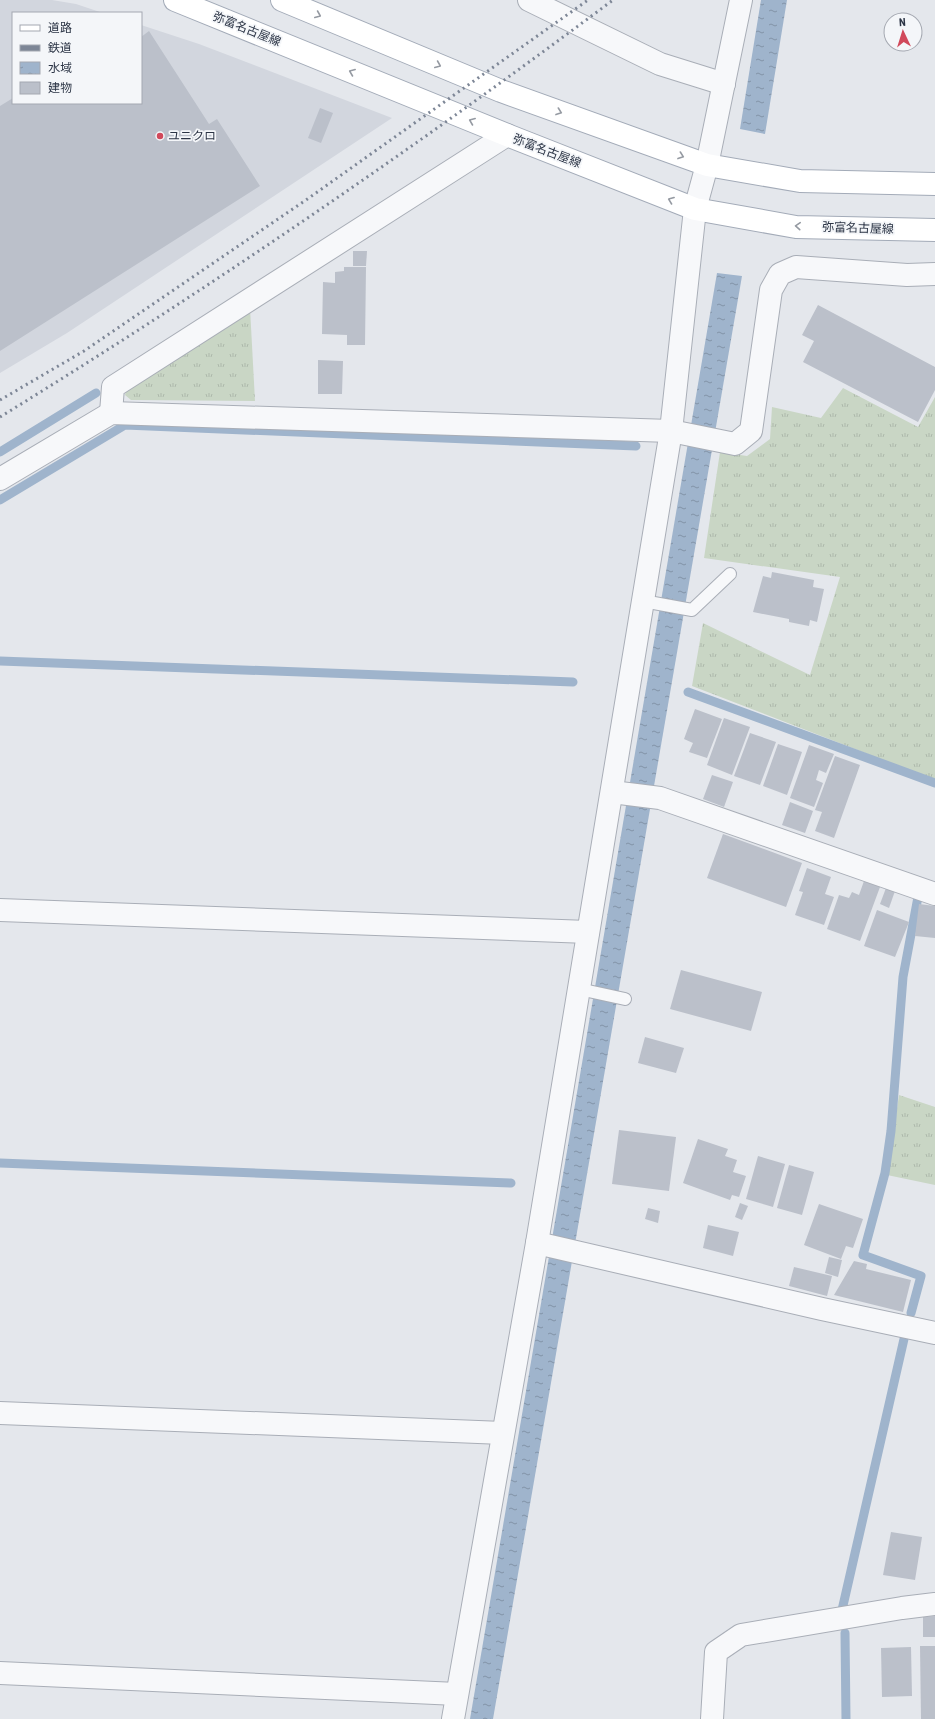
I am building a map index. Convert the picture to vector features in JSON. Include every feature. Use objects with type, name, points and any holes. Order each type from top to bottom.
[{"type":"main road","name":"弥富名古屋線","points":[[175,0],[507,135],[695,209],[796,226],[935,230]]},
{"type":"main road","points":[[282,0],[501,91],[707,165],[800,181],[935,184]]},
{"type":"street","points":[[529,0],[660,64],[724,84]]},
{"type":"street","points":[[453,1719],[503,1433],[542,1244],[584,991],[588,932],[617,793],[677,433],[695,209],[707,165],[741,0]]},
{"type":"street","points":[[111,413],[113,387],[507,135]]},
{"type":"street","points":[[0,479],[111,413],[677,433],[735,444],[751,431],[772,290],[780,274],[796,267],[907,275],[935,274]]},
{"type":"street","points":[[617,793],[660,798],[935,894]]},
{"type":"street","points":[[0,910],[588,932]]},
{"type":"street","points":[[542,1244],[822,1309],[935,1333]]},
{"type":"street","points":[[0,1413],[503,1433]]},
{"type":"street","points":[[712,1719],[716,1652],[741,1635],[902,1608],[935,1604]]},
{"type":"street","points":[[0,1673],[457,1694]]},
{"type":"lane","points":[[649,602],[692,610],[730,574]]},
{"type":"lane","points":[[584,991],[625,999]]},
{"type":"shaded area","points":[[0,0],[52,0],[76,4],[100,12],[12,12],[12,104],[142,104],[142,25],[199,44],[392,118],[67,333],[0,373]]},
{"type":"green space","points":[[250,308],[255,401],[131,400],[125,395],[127,388]]},
{"type":"green space","points":[[843,388],[918,427],[935,397],[935,780],[692,686],[703,623],[810,675],[840,577],[704,558],[720,452],[747,456],[770,439],[772,407],[821,418]]},
{"type":"green space","points":[[899,1095],[935,1107],[935,1185],[887,1175]]},
{"type":"water","points":[[761,0],[787,0],[765,134],[740,129]]},
{"type":"water","points":[[717,273],[742,276],[493,1719],[470,1719]]},
{"type":"building","points":[[149,31],[209,124],[217,119],[260,186],[0,351],[0,106],[12,99],[12,104],[142,104],[142,36]]},
{"type":"building","points":[[320,108],[333,113],[321,143],[308,138]]},
{"type":"building","points":[[353,251],[367,251],[366,266],[353,266]]},
{"type":"building","points":[[344,267],[366,267],[365,345],[347,345],[347,335],[322,334],[323,282],[335,283],[335,272],[344,271]]},
{"type":"building","points":[[818,305],[935,367],[935,390],[918,422],[803,362],[814,341],[802,335]]},
{"type":"building","points":[[318,360],[343,361],[342,394],[318,394]]},
{"type":"building","points":[[772,572],[814,580],[813,587],[824,589],[817,622],[810,620],[809,626],[789,622],[789,619],[753,612],[763,576],[771,578]]},
{"type":"building","points":[[695,709],[722,719],[707,758],[689,752],[693,743],[684,739]]},
{"type":"building","points":[[724,718],[750,727],[732,775],[707,765]]},
{"type":"building","points":[[750,733],[776,742],[760,785],[734,776]]},
{"type":"building","points":[[778,744],[802,752],[787,795],[763,786]]},
{"type":"building","points":[[809,745],[834,754],[826,773],[819,770],[816,780],[823,783],[814,807],[790,798]]},
{"type":"building","points":[[835,756],[860,765],[834,838],[815,831],[822,812],[815,810]]},
{"type":"building","points":[[712,775],[733,782],[724,807],[703,799]]},
{"type":"building","points":[[790,802],[813,811],[805,833],[782,825]]},
{"type":"building","points":[[723,834],[802,863],[786,907],[707,878]]},
{"type":"building","points":[[807,868],[831,877],[825,894],[834,897],[824,925],[795,915],[803,892],[799,891]]},
{"type":"building","points":[[864,881],[880,887],[860,941],[827,929],[839,895],[849,898],[852,892],[859,895]]},
{"type":"building","points":[[886,888],[895,891],[889,908],[880,904]]},
{"type":"building","points":[[919,904],[935,906],[935,938],[915,936]]},
{"type":"building","points":[[877,910],[909,922],[895,957],[864,946]]},
{"type":"building","points":[[681,970],[762,992],[751,1031],[670,1009]]},
{"type":"building","points":[[645,1037],[684,1048],[676,1073],[638,1063]]},
{"type":"building","points":[[619,1130],[676,1137],[669,1191],[612,1184]]},
{"type":"building","points":[[698,1139],[728,1149],[725,1156],[737,1160],[733,1172],[746,1176],[739,1197],[732,1195],[730,1200],[683,1183]]},
{"type":"building","points":[[758,1156],[785,1164],[773,1207],[746,1199]]},
{"type":"building","points":[[789,1165],[814,1172],[802,1215],[777,1208]]},
{"type":"building","points":[[740,1203],[748,1206],[742,1220],[735,1217]]},
{"type":"building","points":[[819,1204],[863,1219],[853,1248],[846,1246],[841,1259],[804,1245]]},
{"type":"building","points":[[648,1208],[660,1211],[658,1223],[645,1219]]},
{"type":"building","points":[[708,1225],[739,1232],[733,1256],[703,1248]]},
{"type":"building","points":[[829,1257],[842,1260],[838,1277],[825,1273]]},
{"type":"building","points":[[854,1261],[867,1264],[866,1269],[911,1280],[903,1312],[834,1295]]},
{"type":"building","points":[[794,1267],[832,1276],[827,1296],[789,1286]]},
{"type":"building","points":[[891,1532],[922,1537],[915,1580],[883,1575]]},
{"type":"building","points":[[935,1616],[935,1637],[923,1637],[923,1617]]},
{"type":"building","points":[[920,1646],[935,1646],[935,1719],[921,1719]]},
{"type":"building","points":[[911,1647],[912,1696],[882,1697],[881,1648]]},
{"type":"waterway","points":[[0,452],[96,393]]},
{"type":"waterway","points":[[0,500],[125,425],[636,446]]},
{"type":"waterway","points":[[0,661],[573,682]]},
{"type":"waterway","points":[[688,692],[935,783]]},
{"type":"waterway","points":[[911,1313],[921,1276],[863,1255],[885,1173],[891,1131],[903,977],[918,897]]},
{"type":"waterway","points":[[0,1163],[511,1183]]},
{"type":"waterway","points":[[842,1610],[904,1339]]},
{"type":"waterway","points":[[845,1633],[846,1719]]},
{"type":"railway","points":[[0,400],[84,351],[306,200],[588,0]]},
{"type":"railway","points":[[0,417],[157,318],[311,216],[463,109],[613,0]]},
{"type":"place","name":"ユニクロ","points":[[160,136]]}]
